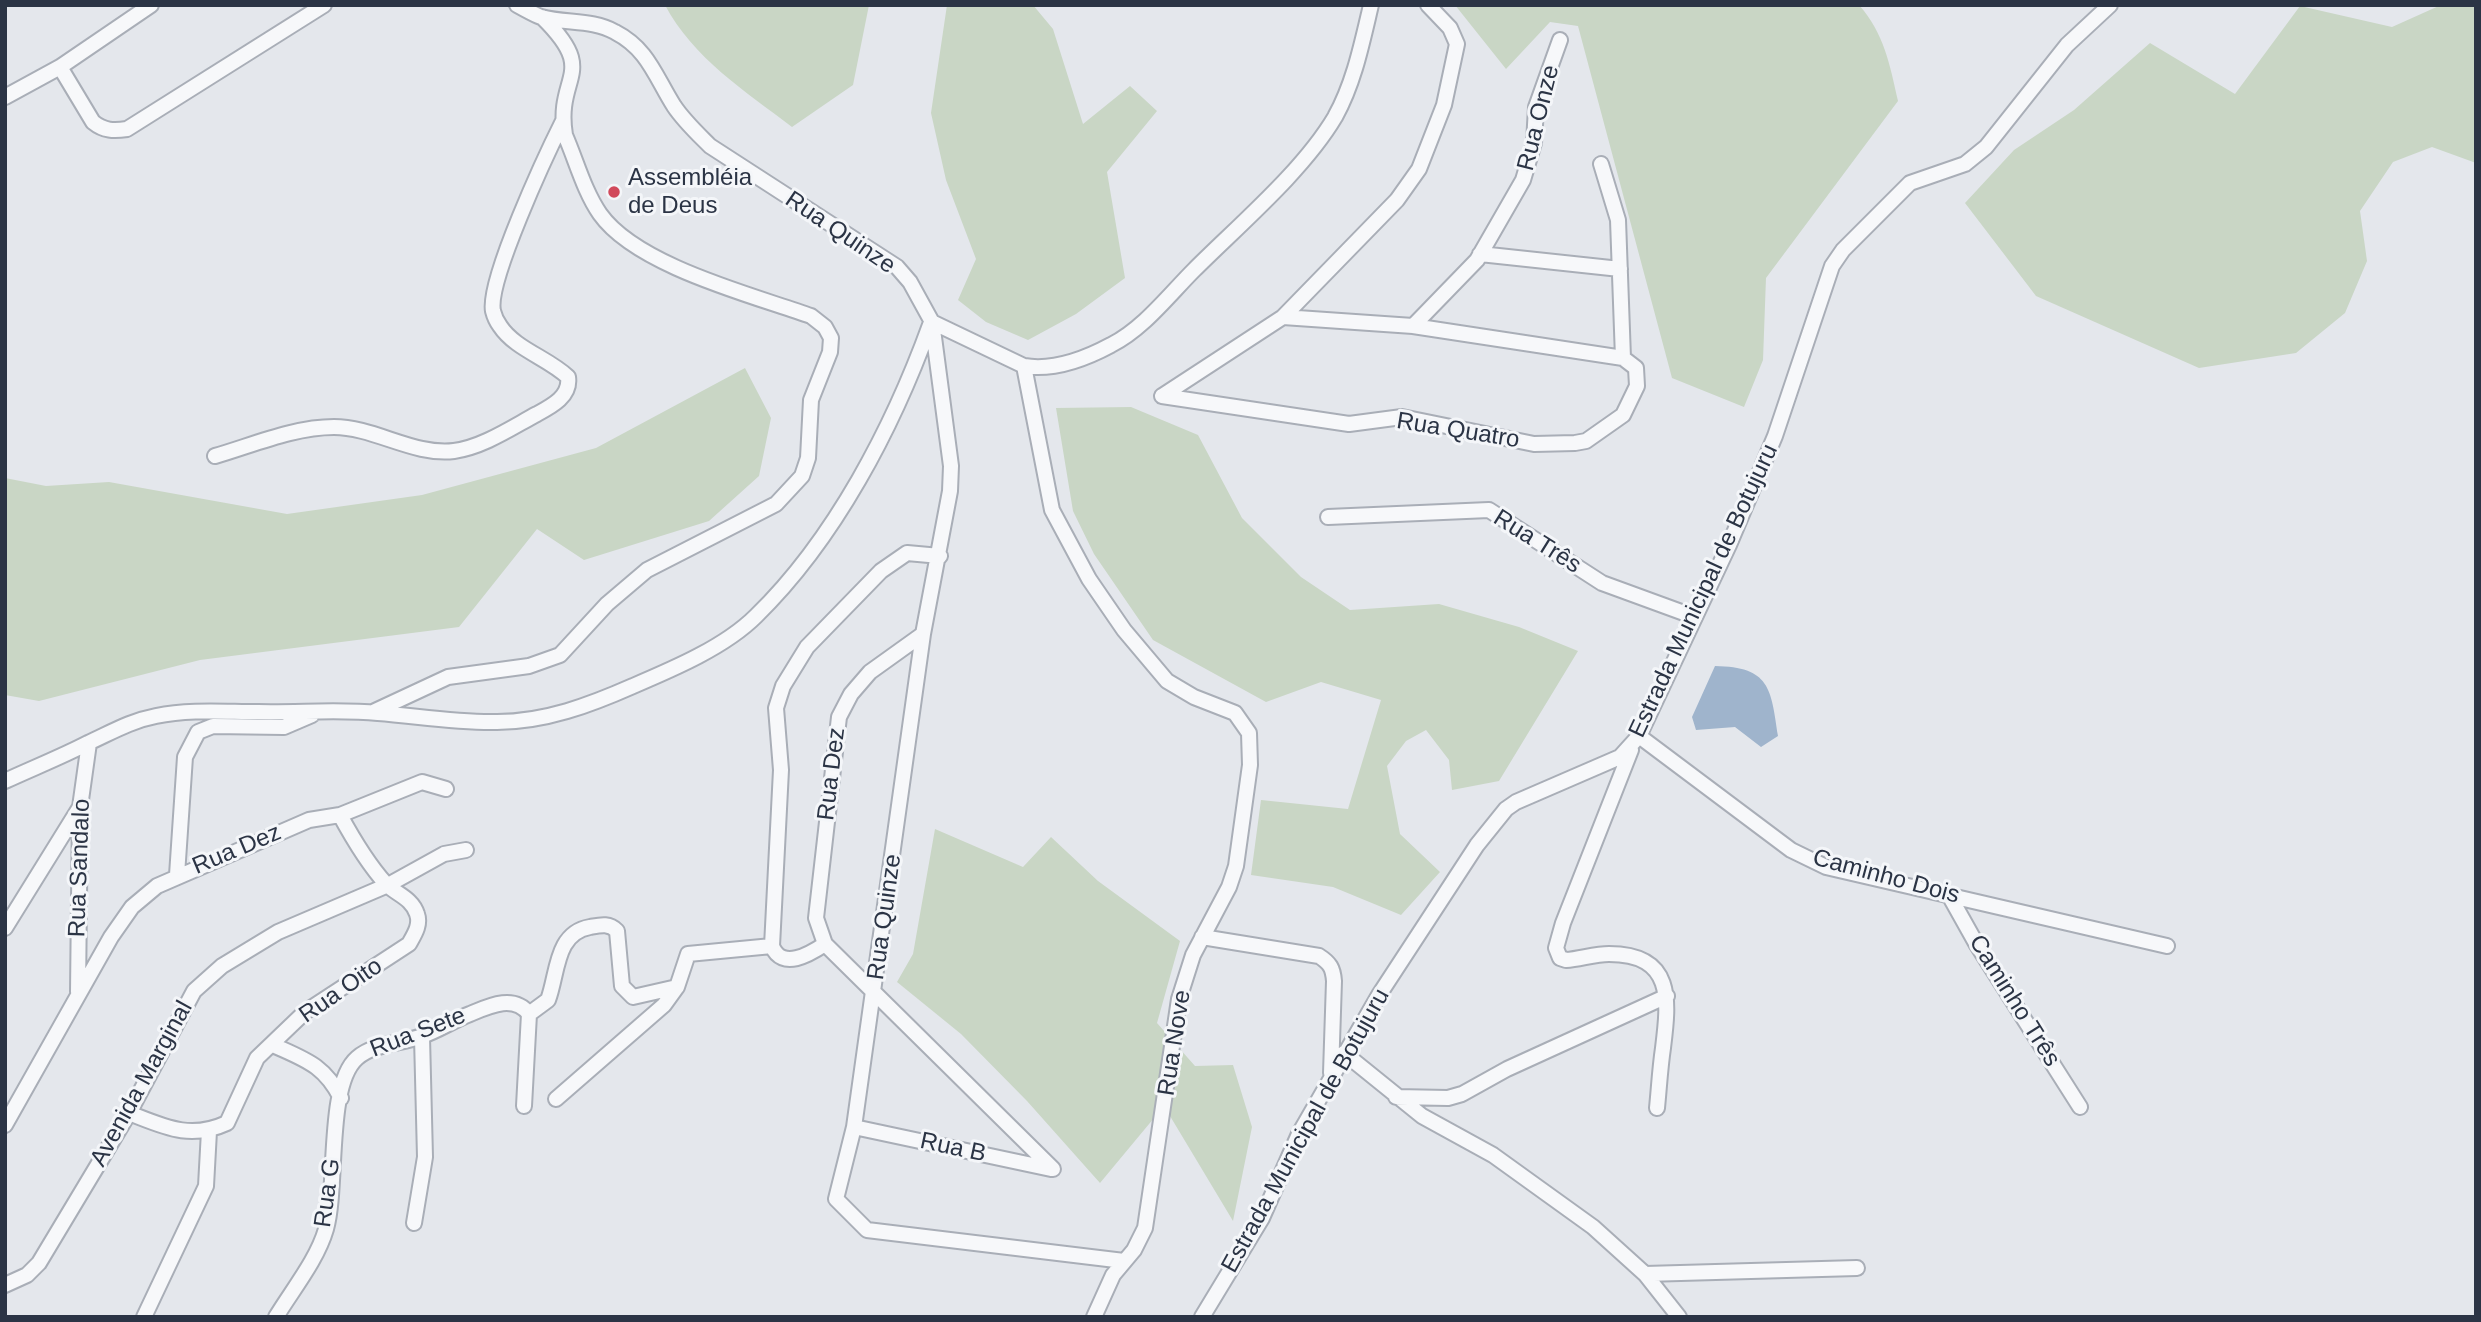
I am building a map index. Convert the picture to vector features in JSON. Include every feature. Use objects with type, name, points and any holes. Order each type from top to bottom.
[{"type":"street","points":[[5,97],[60,67],[151,5]]},
{"type":"street","points":[[60,67],[93,122],[100,128],[127,130],[324,5]]},
{"type":"street","points":[[215,456],[311,428],[337,427],[432,450],[453,451],[479,444],[550,407],[564,396],[569,385],[568,377],[513,340],[500,326],[493,312],[494,297],[519,220],[563,121],[573,68],[571,51],[564,39],[541,17],[517,5]]},
{"type":"street","points":[[932,322],[1024,366],[1040,369],[1057,366],[1113,345],[1142,323],[1294,170],[1333,120],[1345,98],[1371,5]]},
{"type":"street","points":[[1283,317],[1397,200],[1419,169],[1444,105],[1457,44],[1450,28],[1428,5]]},
{"type":"street","name":"Estrada Municipal de Botujuru","points":[[1202,1317],[1262,1218],[1299,1134],[1344,1053],[1477,845],[1506,809],[1531,795],[1620,757],[1636,740],[1695,617],[1775,436],[1832,266],[1843,250],[1910,183],[1965,164],[1986,147],[2067,45],[2110,5]]},
{"type":"street","name":"Rua Quinze","points":[[541,17],[591,23],[613,30],[636,44],[652,63],[674,105],[690,127],[710,146],[897,267],[910,282],[932,322]]},
{"type":"street","name":"Rua Onze","points":[[1413,326],[1480,254],[1523,180],[1534,143],[1536,107],[1560,40]]},
{"type":"street","points":[[374,712],[448,677],[529,666],[560,655],[607,604],[648,570],[776,505],[802,476],[808,458],[811,400],[830,352],[831,338],[825,327],[811,316],[670,266],[621,235],[600,215],[565,135],[563,121]]},
{"type":"street","points":[[1283,317],[1413,326],[1623,358],[1618,220],[1601,163]]},
{"type":"street","points":[[1480,254],[1620,269]]},
{"type":"street","name":"Rua Quatro","points":[[1283,317],[1162,396],[1349,424],[1402,416],[1534,444],[1586,441],[1623,415],[1637,386],[1636,368],[1623,358]]},
{"type":"street","points":[[923,634],[940,556],[951,466],[932,322]]},
{"type":"street","points":[[5,781],[89,743],[121,725],[158,716],[191,712],[374,712],[498,722],[542,718],[591,704],[651,678],[716,644],[755,617],[790,577],[834,518],[874,456],[896,402],[912,376],[932,322]]},
{"type":"street","name":"Rua Nove","points":[[1024,366],[1052,510],[1063,534],[1124,630],[1167,681],[1194,696],[1225,707],[1243,722],[1249,733],[1250,765],[1236,866],[1229,887],[1202,937],[1179,999],[1145,1228],[1113,1275],[1094,1317]]},
{"type":"street","name":"Rua Três","points":[[1328,517],[1489,510],[1602,583],[1695,617]]},
{"type":"street","points":[[875,990],[825,944],[796,959],[779,956],[772,946],[781,770],[776,708],[783,685],[807,647],[881,571],[907,553],[940,556]]},
{"type":"street","name":"Rua Quinze","points":[[923,634],[875,990],[853,1127],[836,1199],[867,1230],[1124,1261]]},
{"type":"street","name":"Rua Dez","points":[[825,944],[816,918],[839,717],[851,694],[870,672],[923,634]]},
{"type":"street","points":[[177,875],[185,757],[198,732],[213,726],[284,727],[316,714]]},
{"type":"street","points":[[1636,740],[1563,923],[1557,954],[1566,960],[1608,954],[1646,962],[1664,982],[1667,996],[1657,1108]]},
{"type":"street","name":"Caminho Dois","points":[[1636,740],[1807,859],[1826,867],[2167,946]]},
{"type":"street","name":"Rua Sandalo","points":[[78,993],[80,807],[89,743]]},
{"type":"street","name":"Rua Dez","points":[[5,1125],[78,993],[132,907],[158,886],[177,875],[310,820],[340,815],[422,782],[446,789]]},
{"type":"street","points":[[5,928],[80,807]]},
{"type":"street","points":[[340,815],[354,841],[387,885]]},
{"type":"street","name":"Avenida Marginal","points":[[5,1285],[27,1275],[39,1263],[129,1113],[194,991],[222,966],[278,932],[387,885],[444,855],[466,850]]},
{"type":"street","name":"Rua Oito","points":[[209,1131],[227,1123],[257,1058],[305,1012],[409,944],[417,931],[418,915],[405,896],[387,885]]},
{"type":"street","name":"Caminho Três","points":[[1949,895],[1977,946],[2080,1107]]},
{"type":"street","points":[[524,1106],[529,1014],[548,1000],[553,970],[573,933],[578,929],[603,924],[617,931],[622,986],[626,993],[633,997],[677,987]]},
{"type":"street","points":[[1202,937],[1319,956],[1333,968],[1331,1078]]},
{"type":"street","points":[[556,1099],[664,1005],[677,987],[688,954],[772,946]]},
{"type":"street","name":"Rua B","points":[[853,1127],[1053,1169],[875,990]]},
{"type":"street","points":[[1395,1097],[1448,1098],[1462,1094],[1507,1069],[1667,996]]},
{"type":"street","name":"Rua Sete","points":[[341,1100],[342,1078],[358,1057],[373,1049],[422,1037],[492,1004],[512,1004],[529,1014]]},
{"type":"street","points":[[414,1223],[425,1157],[422,1037]]},
{"type":"street","points":[[273,1045],[312,1062],[330,1076],[341,1100]]},
{"type":"street","points":[[1344,1053],[1395,1097],[1443,1130],[1493,1155],[1593,1227],[1644,1274],[1679,1317]]},
{"type":"street","name":"Rua G","points":[[276,1317],[314,1256],[326,1228],[337,1112],[341,1100]]},
{"type":"street","points":[[129,1113],[170,1129],[209,1131],[206,1186],[144,1317]]},
{"type":"street","points":[[1644,1274],[1857,1268]]},
{"type":"green space","points":[[665,5],[869,5],[853,85],[792,127],[705,57],[690,41]]},
{"type":"green space","points":[[947,5],[1033,5],[1053,29],[1083,124],[1130,86],[1157,111],[1107,172],[1125,278],[1076,314],[1028,340],[986,322],[958,300],[976,259],[946,180],[931,113]]},
{"type":"green space","points":[[1455,5],[1859,5],[1868,16],[1885,50],[1898,101],[1766,278],[1763,360],[1744,407],[1672,378],[1578,26],[1550,22],[1506,69]]},
{"type":"green space","points":[[2441,5],[2476,5],[2476,163],[2432,147],[2393,162],[2360,211],[2367,261],[2345,313],[2296,353],[2199,368],[2036,296],[1965,203],[2014,150],[2074,110],[2150,43],[2235,94],[2300,6],[2392,27]]},
{"type":"green space","points":[[745,368],[771,418],[759,476],[709,521],[584,560],[537,529],[459,627],[200,660],[39,701],[5,695],[5,478],[46,486],[109,482],[287,514],[422,495],[596,448]]},
{"type":"green space","points":[[1131,407],[1198,435],[1242,518],[1301,577],[1350,610],[1439,604],[1519,627],[1578,651],[1499,781],[1452,790],[1449,760],[1426,730],[1406,741],[1387,766],[1400,834],[1440,872],[1401,915],[1333,887],[1251,875],[1261,800],[1348,809],[1381,700],[1321,682],[1266,702],[1153,640],[1094,554],[1073,511],[1056,408]]},
{"type":"green space","points":[[935,829],[1023,867],[1051,837],[1098,881],[1180,941],[1157,1023],[1195,1066],[1233,1065],[1252,1127],[1233,1221],[1164,1106],[1100,1183],[1027,1101],[961,1034],[897,982],[913,954]]},
{"type":"water","points":[[1715,666],[1747,671],[1764,683],[1773,705],[1778,736],[1761,747],[1735,727],[1696,730],[1692,717]]},
{"type":"place","name":"Assembléia de Deus","points":[[614,192]]}]
